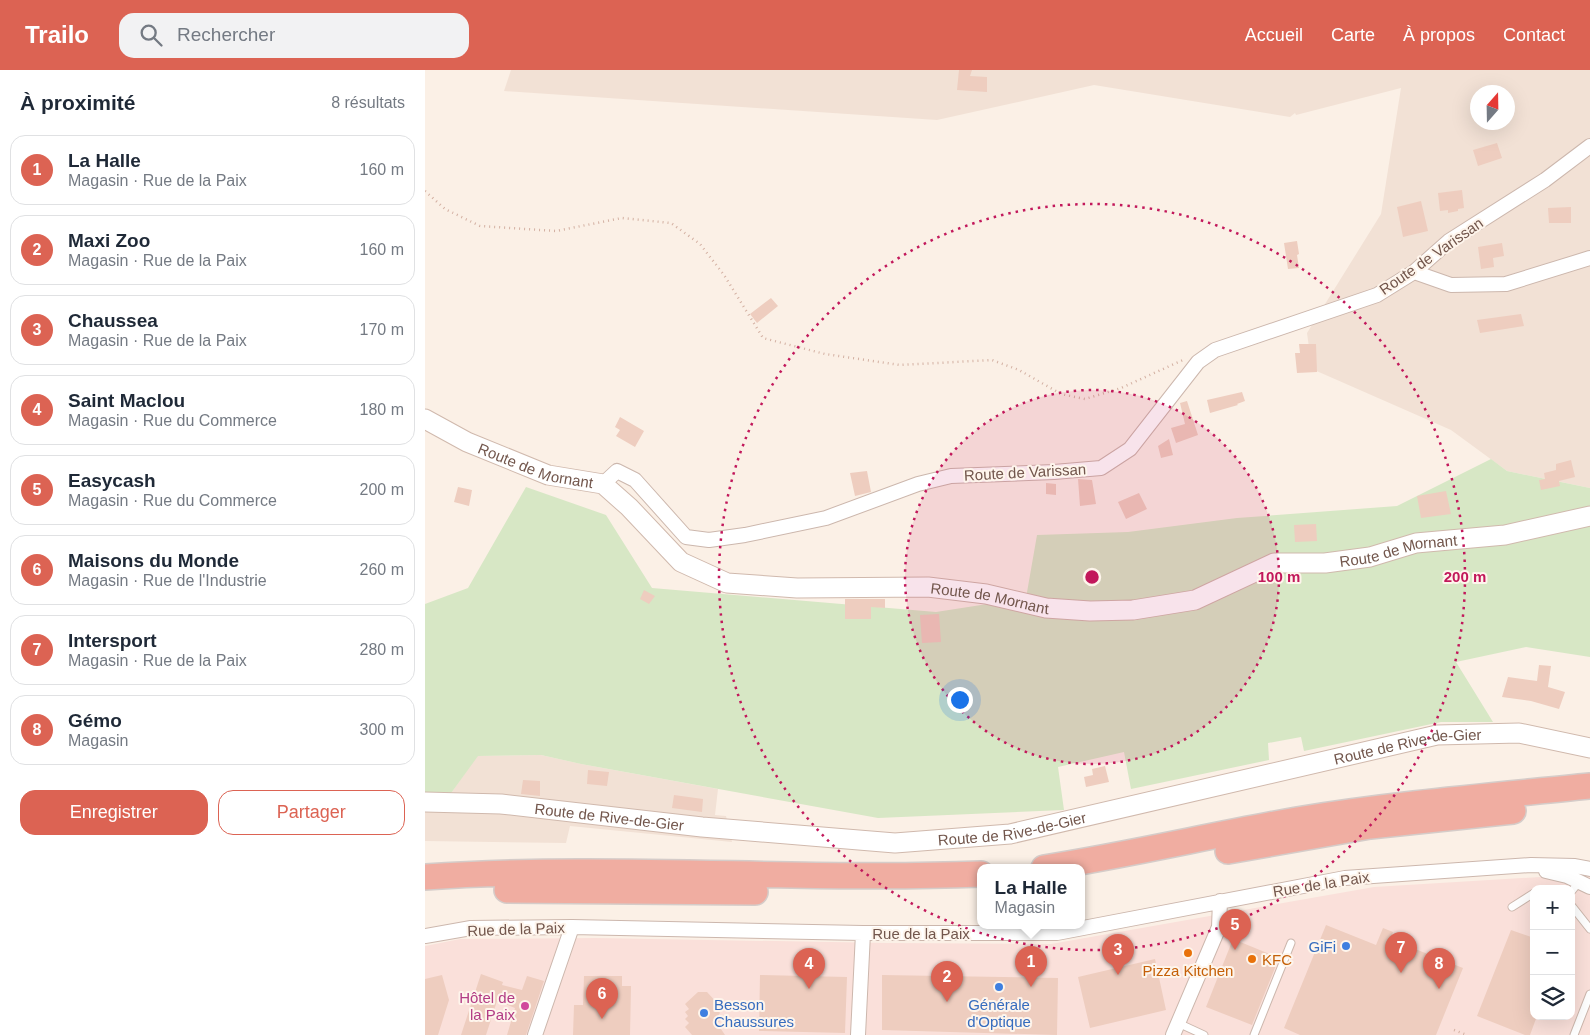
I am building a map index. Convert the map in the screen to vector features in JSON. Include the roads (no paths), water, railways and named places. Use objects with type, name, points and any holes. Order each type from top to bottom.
[{"type":"highway","points":[[1069,864],[1296,820],[1372,809],[1590,786]]},
{"type":"highway","points":[[1085,878],[1370,826],[1590,803]]},
{"type":"highway","points":[[425,877],[526,872],[937,876],[977,874]]},
{"type":"highway","points":[[425,893],[523,889],[807,892],[977,891]]},
{"type":"main road","name":"Route de Mornant","points":[[425,419],[467,442],[548,475],[603,484],[629,507],[681,562],[727,583],[797,588],[927,587],[985,594],[1046,608],[1090,611],[1133,610],[1195,600],[1274,563],[1325,563],[1370,558],[1416,543],[1505,535],[1590,516]]},
{"type":"main road","name":"Route de Rive-de-Gier","points":[[425,802],[501,804],[702,827],[895,844],[1009,834],[1437,735],[1519,734],[1590,748]]},
{"type":"street","name":"Route de Varissan","points":[[603,484],[617,471],[635,480],[686,537],[709,540],[745,535],[826,518],[918,484],[951,476],[1101,468],[1130,449],[1198,362],[1215,350],[1377,295],[1414,272],[1449,241],[1545,180],[1590,146]]},
{"type":"street","points":[[1414,272],[1451,285],[1506,284],[1590,258]]},
{"type":"street","name":"Rue de la Paix","points":[[1085,928],[1345,878],[1531,865],[1575,866],[1590,869]]},
{"type":"street","name":"Rue de la Paix","points":[[1531,865],[1580,887]]},
{"type":"street","points":[[1175,1029],[1219,927],[1220,901]]},
{"type":"street","points":[[535,1035],[572,927]]},
{"type":"street","name":"Rue de la Paix","points":[[425,936],[471,928],[572,927],[863,933],[1057,933],[1080,929]]},
{"type":"street","points":[[858,1035],[863,933]]},
{"type":"lane","points":[[1512,907],[1530,896]]},
{"type":"lane","points":[[1575,910],[1590,929]]},
{"type":"lane","points":[[1254,1035],[1291,943]]},
{"type":"lane","points":[[1574,1035],[1590,994]]},
{"type":"lane","points":[[1175,1029],[1204,1035]]},
{"type":"place","name":"GiFi","points":[[1346,946]]},
{"type":"place","name":"Easycash","points":[[1235,950]]},
{"type":"place","name":"Pizza Kitchen","points":[[1188,953]]},
{"type":"place","name":"KFC","points":[[1252,959]]},
{"type":"place","name":"Intersport","points":[[1401,973]]},
{"type":"place","name":"Chaussea","points":[[1118,975]]},
{"type":"place","name":"Générale d'Optique","points":[[999,987]]},
{"type":"place","name":"La Halle","points":[[1031,987]]},
{"type":"place","name":"Saint Maclou","points":[[809,989]]},
{"type":"place","name":"Gémo","points":[[1439,989]]},
{"type":"place","name":"Maxi Zoo","points":[[947,1002]]},
{"type":"place","name":"Hôtel de la Paix","points":[[525,1006]]},
{"type":"place","name":"Besson Chaussures","points":[[704,1013]]},
{"type":"place","name":"Maisons du Monde","points":[[602,1019]]}]
